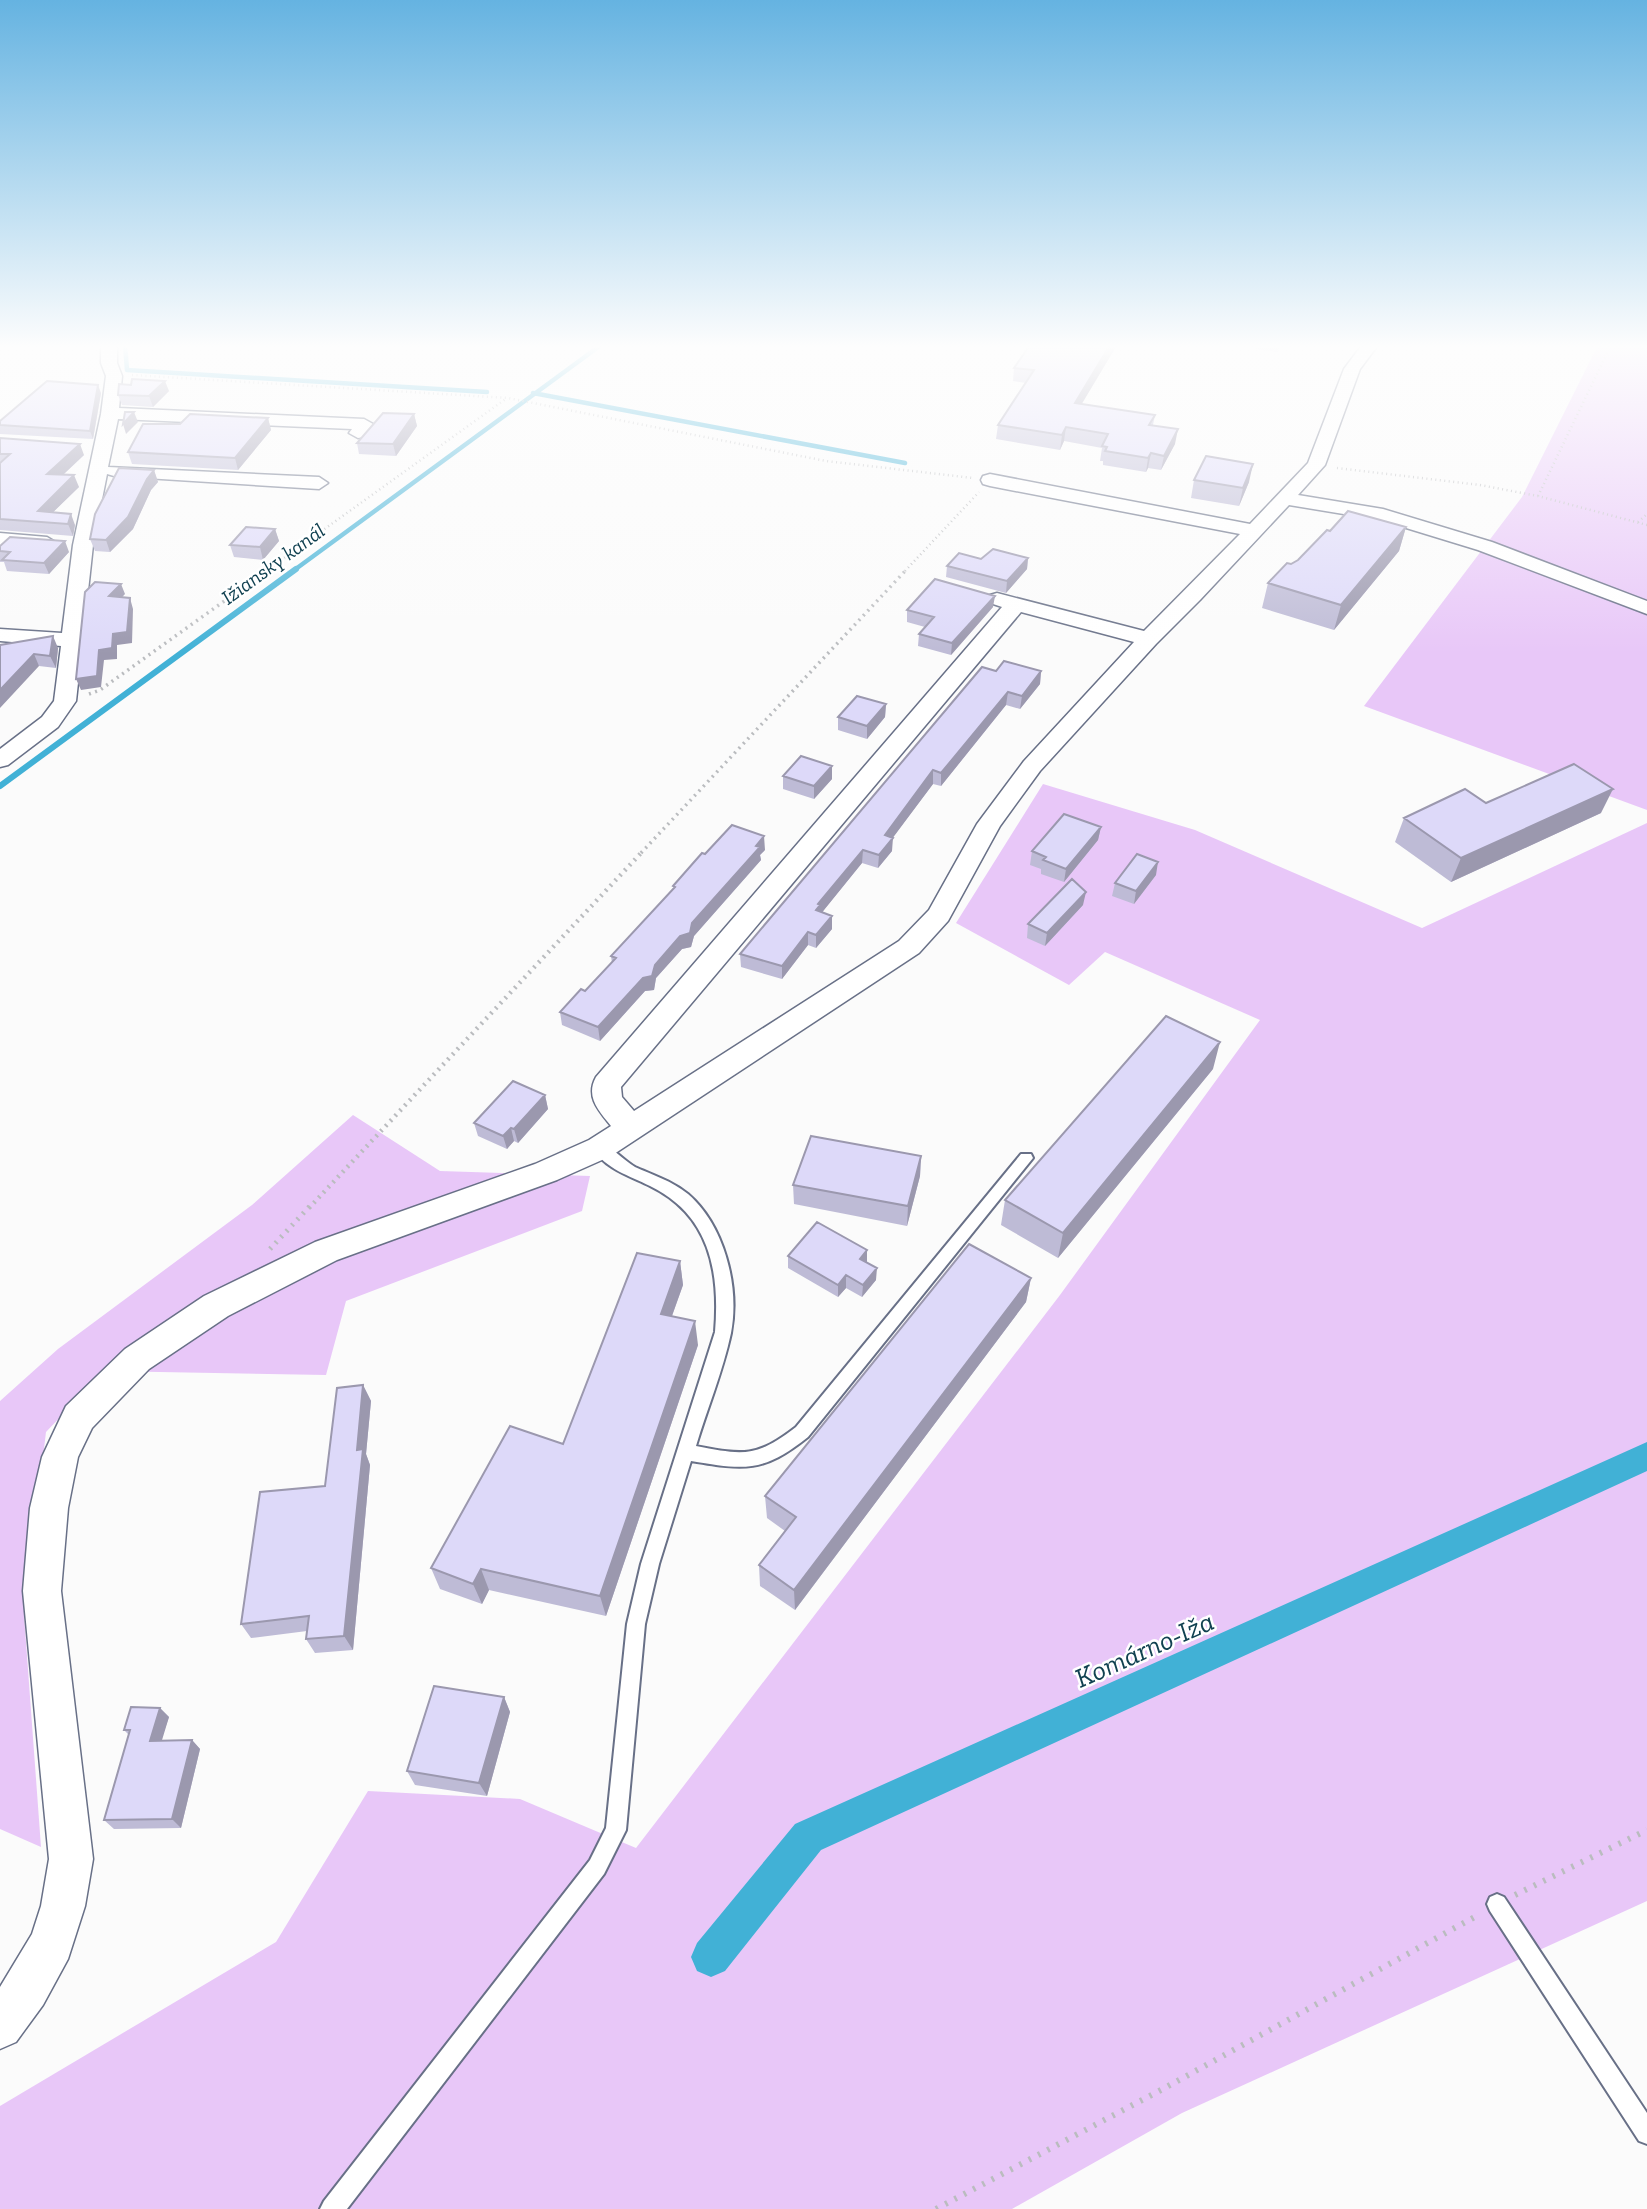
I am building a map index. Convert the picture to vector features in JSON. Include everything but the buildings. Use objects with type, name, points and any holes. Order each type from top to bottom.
[{"type":"street","points":[[0,760],[50,722],[65,701],[97,448]]},
{"type":"street","points":[[0,2026],[27,1989],[52,1943],[63,1906],[71,1859],[42,1591],[50,1508],[60,1457],[79,1417],[137,1359],[216,1306],[326,1251],[546,1172],[600,1148],[909,947],[939,915],[989,824],[1032,766],[1148,639],[1194,596],[1315,465],[1322,448]]},
{"type":"street","points":[[96,470],[319,483]]},
{"type":"street","points":[[990,480],[1254,531]]},
{"type":"street","points":[[1283,498],[1384,515],[1434,530],[1485,546],[1647,608]]},
{"type":"street","points":[[0,539],[83,545]]},
{"type":"street","points":[[978,594],[1148,639]]},
{"type":"street","points":[[631,1129],[607,1100],[606,1085],[1016,604]]},
{"type":"street","points":[[0,635],[72,640]]},
{"type":"lane","points":[[332,2209],[597,1867],[616,1830],[636,1624],[650,1564],[723,1332],[726,1305],[723,1273],[705,1224],[690,1206],[666,1187],[624,1169],[600,1148]]},
{"type":"lane","points":[[685,1452],[746,1462],[764,1460],[785,1447],[802,1432],[1026,1158]]},
{"type":"lane","points":[[1497,1904],[1647,2133]]},
{"type":"path","points":[[65,701],[100,690],[438,448]]},
{"type":"path","points":[[762,448],[826,461],[990,480]]},
{"type":"path","points":[[1538,496],[1561,448]]},
{"type":"path","points":[[1315,465],[1480,485],[1538,496],[1647,525]]},
{"type":"path","points":[[264,1255],[990,480]]},
{"type":"path","points":[[1637,522],[1647,514]]},
{"type":"path","points":[[936,2209],[1161,2090],[1497,1904],[1647,1830]]},
{"type":"shaded area","points":[[1546,448],[1647,448],[1647,810],[1364,706],[1522,497]]},
{"type":"shaded area","points":[[1043,784],[1195,830],[1422,928],[1647,823],[1647,1901],[1182,2113],[1012,2209],[0,2209],[0,2106],[276,1942],[368,1791],[520,1799],[636,1848],[1060,1295],[1260,1020],[1105,952],[1069,985],[956,923]]},
{"type":"shaded area","points":[[353,1115],[440,1171],[590,1176],[582,1211],[346,1301],[326,1375],[104,1371],[46,1432],[24,1615],[41,1847],[0,1829],[0,1401],[58,1349],[252,1205]]},
{"type":"waterway","name":"Ižiansky kanál","points":[[293,571],[461,448]]},
{"type":"waterway","points":[[826,448],[905,463]]},
{"type":"waterway","name":"Ižiansky kanál","points":[[0,786],[296,569]]},
{"type":"waterway","name":"Komárno-Iža","points":[[711,1957],[808,1837],[1647,1456]]}]
